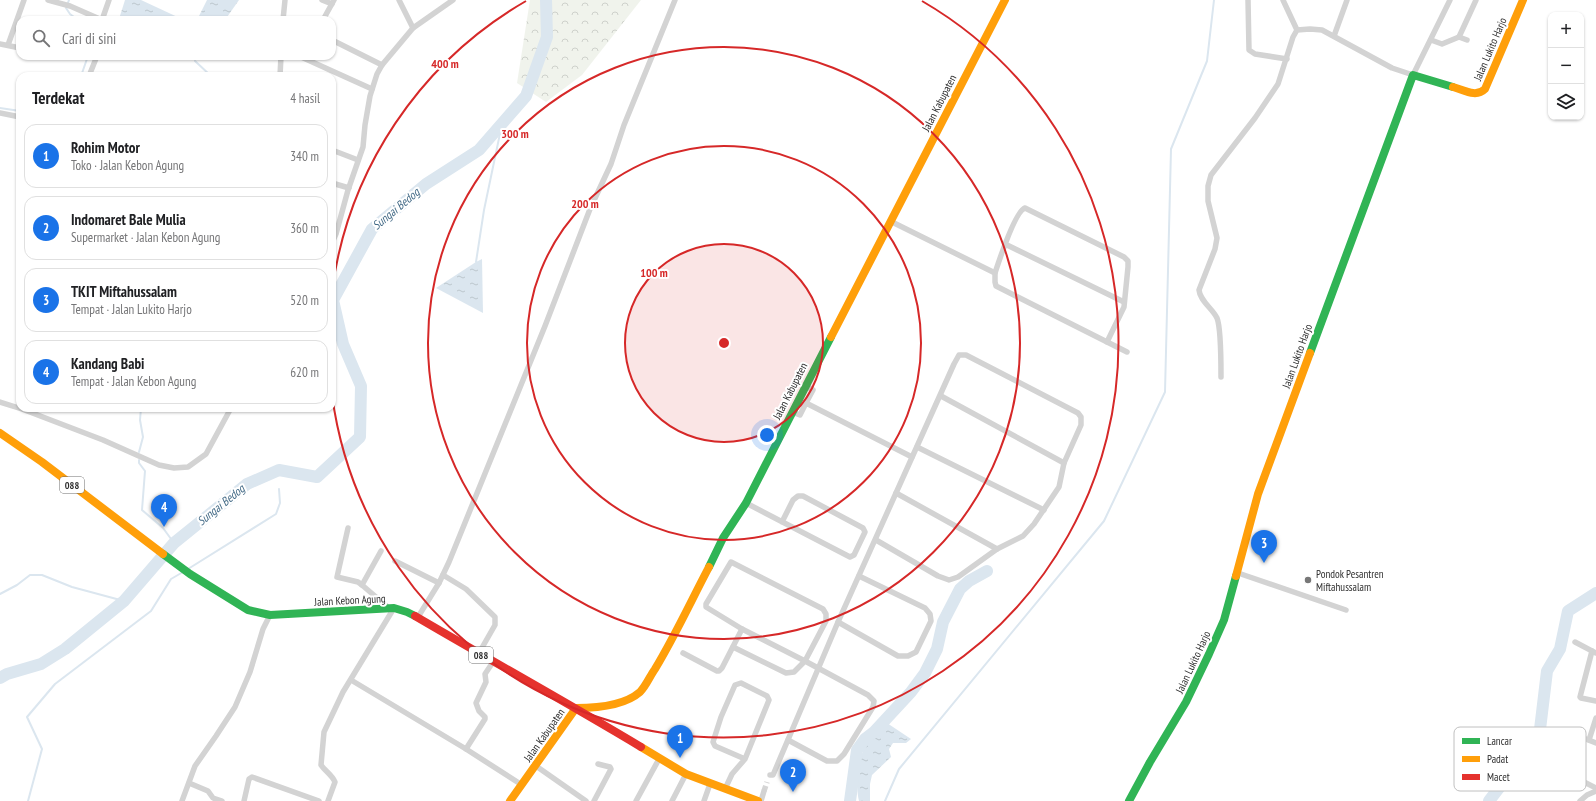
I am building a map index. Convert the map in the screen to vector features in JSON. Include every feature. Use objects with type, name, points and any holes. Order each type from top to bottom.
[{"type":"main road","name":"Jalan Kabupaten","points":[[510,801],[576,708],[614,704],[631,698],[641,691],[668,647],[723,538],[746,503],[1005,0]]},
{"type":"main road","name":"Jalan Lukito Harjo","points":[[1129,801],[1150,762],[1186,702],[1210,654],[1224,620],[1238,573],[1258,494],[1413,75],[1476,94],[1481,93],[1485,89],[1523,0]]},
{"type":"main road","name":"Jalan Kebon Agung","points":[[0,434],[42,462],[190,574],[248,610],[270,615],[392,609],[406,612],[418,617],[493,662],[576,708],[686,774],[758,801]]},
{"type":"street","points":[[18,16],[24,0]]},
{"type":"street","points":[[48,0],[70,6],[93,16]]},
{"type":"street","points":[[103,16],[109,0]]},
{"type":"street","points":[[283,16],[284,0]]},
{"type":"street","points":[[322,0],[333,2],[325,16]]},
{"type":"street","points":[[399,0],[413,28]]},
{"type":"street","points":[[336,234],[349,188],[363,147],[365,125],[372,89],[382,64],[413,28],[453,0]]},
{"type":"street","points":[[418,617],[443,575],[546,326],[590,209],[611,164],[624,125],[676,0]]},
{"type":"street","points":[[1248,0],[1250,50],[1255,54],[1287,59]]},
{"type":"street","points":[[1283,0],[1297,30]]},
{"type":"street","points":[[1334,36],[1346,0]]},
{"type":"street","points":[[1297,30],[1316,29],[1334,36],[1392,68],[1413,75],[1450,0]]},
{"type":"street","points":[[1459,37],[1476,0]]},
{"type":"street","points":[[8,45],[16,22]]},
{"type":"street","points":[[1221,377],[1218,322],[1213,312],[1201,296],[1199,290],[1218,238],[1208,201],[1210,175],[1255,118],[1278,84],[1293,37],[1297,30]]},
{"type":"street","points":[[1431,40],[1442,44],[1459,37],[1467,40]]},
{"type":"street","points":[[336,42],[382,64]]},
{"type":"street","points":[[0,44],[16,47]]},
{"type":"street","points":[[91,72],[96,60]]},
{"type":"street","points":[[280,72],[281,60]]},
{"type":"street","points":[[308,60],[334,72]]},
{"type":"street","points":[[336,73],[372,89]]},
{"type":"street","points":[[0,113],[16,116]]},
{"type":"street","points":[[336,152],[358,160]]},
{"type":"street","points":[[336,184],[349,188]]},
{"type":"street","points":[[1107,342],[1122,313],[1128,261],[1124,256],[1030,209],[1025,208],[1019,212],[1005,244],[995,273],[994,282],[996,286],[1107,342],[1127,352]]},
{"type":"street","points":[[890,221],[995,273]]},
{"type":"street","points":[[1005,244],[1124,302]]},
{"type":"street","points":[[770,775],[773,775],[838,622],[959,355],[962,354],[1078,413],[1081,417],[1081,425],[1064,463],[1059,487],[1044,510],[1024,536],[997,550],[958,577],[949,580],[938,576],[876,540]]},
{"type":"street","points":[[792,412],[800,415],[813,390],[806,386]]},
{"type":"street","points":[[940,396],[1064,463]]},
{"type":"street","points":[[0,402],[16,407]]},
{"type":"street","points":[[806,403],[912,457]]},
{"type":"street","points":[[30,412],[103,440],[159,465],[174,468],[188,467],[206,454],[229,412]]},
{"type":"street","points":[[916,447],[1044,510]]},
{"type":"street","points":[[896,493],[997,550]]},
{"type":"street","points":[[746,503],[782,522],[850,557],[854,555],[865,532],[863,528],[803,496],[798,496],[793,500],[782,522]]},
{"type":"street","points":[[328,801],[335,782],[332,776],[321,765],[324,732],[343,692],[392,609],[362,584],[337,577],[348,528]]},
{"type":"street","points":[[362,584],[381,551]]},
{"type":"street","points":[[395,561],[439,583]]},
{"type":"street","points":[[733,647],[786,673],[794,672],[806,661],[826,621],[826,614],[823,609],[731,562],[706,604],[706,607],[742,629],[806,661],[818,669],[868,695],[874,701],[873,707],[844,754],[837,761],[827,761],[788,740]]},
{"type":"street","points":[[1238,573],[1346,610]]},
{"type":"street","points":[[443,575],[466,589],[495,617],[495,625],[479,653]]},
{"type":"street","points":[[838,622],[898,656],[908,656],[916,652],[931,622],[930,614],[925,608],[859,576]]},
{"type":"street","points":[[182,801],[195,766],[235,706],[250,672],[263,629],[270,615]]},
{"type":"street","points":[[683,653],[719,671],[742,629]]},
{"type":"street","points":[[1575,642],[1594,652],[1580,697],[1596,701]]},
{"type":"street","points":[[466,749],[485,719],[479,711],[476,703],[486,682],[485,674],[493,662]]},
{"type":"street","points":[[351,680],[466,749],[522,785]]},
{"type":"street","points":[[724,789],[732,774],[745,759],[769,700],[767,696],[741,683],[735,685],[721,717],[713,742],[715,746],[745,759]]},
{"type":"street","points":[[1589,740],[1596,718]]},
{"type":"street","points":[[1586,739],[1596,743]]},
{"type":"street","points":[[636,801],[659,759]]},
{"type":"street","points":[[594,801],[610,769],[610,767],[598,764]]},
{"type":"street","points":[[536,766],[586,801]]},
{"type":"street","points":[[672,801],[686,774]]},
{"type":"street","points":[[244,801],[249,779],[252,778],[319,801]]},
{"type":"street","points":[[189,783],[208,791],[213,798],[222,801]]},
{"type":"street","points":[[704,801],[710,784]]},
{"type":"street","points":[[1586,784],[1596,790]]},
{"type":"street","points":[[1580,801],[1596,790]]},
{"type":"street","points":[[761,801],[764,791]]},
{"type":"green space","points":[[530,0],[641,0],[582,75],[546,102],[517,83]]},
{"type":"water","points":[[125,0],[141,0],[175,16],[120,16]]},
{"type":"water","points":[[207,0],[239,0],[228,16],[199,16]]},
{"type":"water","points":[[482,259],[483,313],[436,288],[476,262]]},
{"type":"water","points":[[887,723],[911,739],[906,743],[893,743],[889,749],[891,757],[872,775],[870,784],[870,801],[859,801],[857,787],[858,770],[862,753],[869,740]]},
{"type":"waterway","points":[[69,0],[66,8],[73,16]]},
{"type":"waterway","name":"Sungai Bedog","points":[[336,295],[372,229],[426,184],[479,150],[526,96],[547,37],[546,0]]},
{"type":"waterway","points":[[885,801],[899,769],[1104,521],[1165,392],[1171,149],[1207,61],[1214,0]]},
{"type":"waterway","points":[[82,72],[87,60]]},
{"type":"waterway","points":[[195,61],[207,72]]},
{"type":"waterway","points":[[0,108],[16,110]]},
{"type":"waterway","points":[[476,262],[484,210],[502,124]]},
{"type":"waterway","name":"Sungai Bedog","points":[[0,678],[7,674],[41,664],[65,649],[124,601],[174,543],[247,484],[279,470],[317,477],[360,437],[361,386],[343,344],[336,313]]},
{"type":"waterway","points":[[139,452],[143,437],[140,420],[141,412]]},
{"type":"waterway","points":[[139,460],[139,463],[145,471],[142,510],[163,528],[174,543]]},
{"type":"waterway","points":[[188,569],[276,514],[280,503],[279,489]]},
{"type":"waterway","points":[[850,801],[857,750],[865,739],[874,732],[911,692],[925,673],[937,649],[943,622],[960,589],[969,581],[987,571]]},
{"type":"waterway","points":[[28,801],[42,749],[27,717],[55,684],[151,611],[171,579],[183,572]]},
{"type":"waterway","points":[[0,594],[17,585],[30,575],[42,575],[72,587],[124,601]]},
{"type":"waterway","points":[[1540,727],[1547,671],[1560,649],[1568,611],[1596,593]]},
{"type":"waterway","points":[[1489,801],[1497,791]]},
{"type":"tunnel","points":[[764,791],[767,782]]},
{"type":"traffic: fast","points":[[1310,353],[1413,75],[1453,87]]},
{"type":"traffic: fast","points":[[709,567],[723,538],[746,503],[831,337]]},
{"type":"traffic: fast","points":[[163,554],[190,574],[248,610],[270,615],[394,608],[415,616]]},
{"type":"traffic: fast","points":[[1129,801],[1150,762],[1186,702],[1209,654],[1224,620],[1236,576]]},
{"type":"traffic: slow","points":[[831,337],[1005,0]]},
{"type":"traffic: slow","points":[[1453,87],[1474,93],[1481,92],[1485,89],[1523,0]]},
{"type":"traffic: slow","points":[[1236,576],[1258,494],[1310,353]]},
{"type":"traffic: slow","points":[[0,433],[42,462],[163,554]]},
{"type":"traffic: slow","points":[[510,801],[576,708],[601,707],[618,703],[634,697],[642,690],[669,644],[709,567]]},
{"type":"traffic: slow","points":[[641,747],[686,774],[758,801]]},
{"type":"traffic: jam","points":[[415,616],[641,747]]},
{"type":"place","name":"Kandang Babi","points":[[164,527]]},
{"type":"place","name":"TKIT Miftahussalam","points":[[1264,563]]},
{"type":"place","name":"Pondok Pesantren Miftahussalam","points":[[1308,580]]},
{"type":"place","name":"Rohim Motor","points":[[680,758]]},
{"type":"place","name":"Indomaret Bale Mulia","points":[[793,792]]}]
